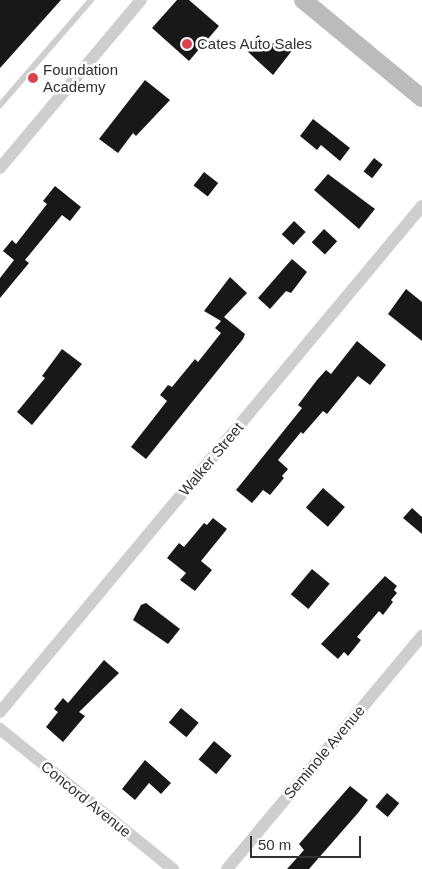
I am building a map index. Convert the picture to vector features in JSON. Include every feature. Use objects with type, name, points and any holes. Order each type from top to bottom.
[{"type":"main road","points":[[303,0],[422,98]]},
{"type":"street","points":[[0,168],[137,1]]},
{"type":"street","name":"Walker Street","points":[[0,712],[422,206]]},
{"type":"street","name":"Seminole Avenue","points":[[227,869],[422,636]]},
{"type":"street","name":"Concord Avenue","points":[[0,729],[173,869]]},
{"type":"lane","points":[[0,105],[91,0]]},
{"type":"building","points":[[0,0],[61,0],[0,68]]},
{"type":"building","name":"Cates Auto Sales","points":[[177,0],[189,0],[219,26],[189,61],[152,28]]},
{"type":"building","points":[[258,35],[270,46],[280,37],[294,48],[273,75],[246,50]]},
{"type":"building","points":[[145,80],[170,100],[136,136],[133,133],[118,153],[99,139]]},
{"type":"building","points":[[313,119],[350,148],[340,161],[321,145],[317,150],[300,136]]},
{"type":"building","points":[[374,158],[383,165],[372,178],[364,171]]},
{"type":"building","points":[[204,172],[218,183],[208,196],[194,185]]},
{"type":"building","points":[[328,174],[375,209],[359,229],[314,190]]},
{"type":"building","points":[[55,186],[81,207],[70,221],[62,215],[25,260],[29,263],[0,298],[0,278],[14,260],[3,251],[12,240],[16,244],[47,204],[43,201]]},
{"type":"building","points":[[294,221],[306,232],[293,245],[282,234]]},
{"type":"building","points":[[324,229],[337,241],[325,254],[312,242]]},
{"type":"building","points":[[292,259],[307,272],[291,293],[286,291],[270,309],[258,298]]},
{"type":"building","points":[[230,277],[247,293],[224,317],[245,334],[243,339],[146,459],[131,447],[167,401],[160,395],[168,385],[172,387],[195,359],[198,362],[221,333],[215,328],[221,321],[204,311]]},
{"type":"building","points":[[406,289],[422,302],[422,341],[388,314]]},
{"type":"building","points":[[357,341],[386,365],[370,385],[358,376],[327,414],[323,411],[303,434],[301,432],[278,460],[288,469],[282,476],[284,478],[270,495],[263,490],[252,503],[236,490],[302,408],[298,405],[317,380],[326,370],[331,374]]},
{"type":"building","points":[[62,349],[82,364],[32,425],[17,412],[45,378],[42,376]]},
{"type":"building","points":[[323,488],[345,507],[328,527],[306,508]]},
{"type":"building","points":[[412,508],[422,517],[422,534],[403,518]]},
{"type":"building","points":[[213,518],[227,529],[201,561],[212,570],[195,591],[180,580],[186,573],[167,558],[179,543],[184,547],[204,523],[207,525]]},
{"type":"building","points":[[312,569],[330,584],[308,609],[291,594]]},
{"type":"building","points":[[385,576],[397,586],[394,590],[397,593],[391,600],[393,602],[383,615],[379,611],[357,637],[361,640],[348,656],[344,652],[338,659],[321,644]]},
{"type":"building","points":[[146,603],[180,629],[168,644],[133,620],[141,605]]},
{"type":"building","points":[[104,660],[119,673],[79,712],[85,716],[63,742],[46,727],[58,712],[54,709],[63,698],[68,703]]},
{"type":"building","points":[[181,708],[199,723],[186,737],[169,723]]},
{"type":"building","points":[[214,741],[232,756],[216,774],[199,759]]},
{"type":"building","points":[[145,760],[171,783],[161,794],[149,783],[135,800],[122,789]]},
{"type":"building","points":[[350,786],[368,800],[309,869],[287,869],[304,850],[299,844]]},
{"type":"building","points":[[387,793],[399,803],[388,817],[375,807]]},
{"type":"place","name":"Cates Auto Sales","points":[[187,44]]},
{"type":"place","name":"Foundation Academy","points":[[33,78]]}]
